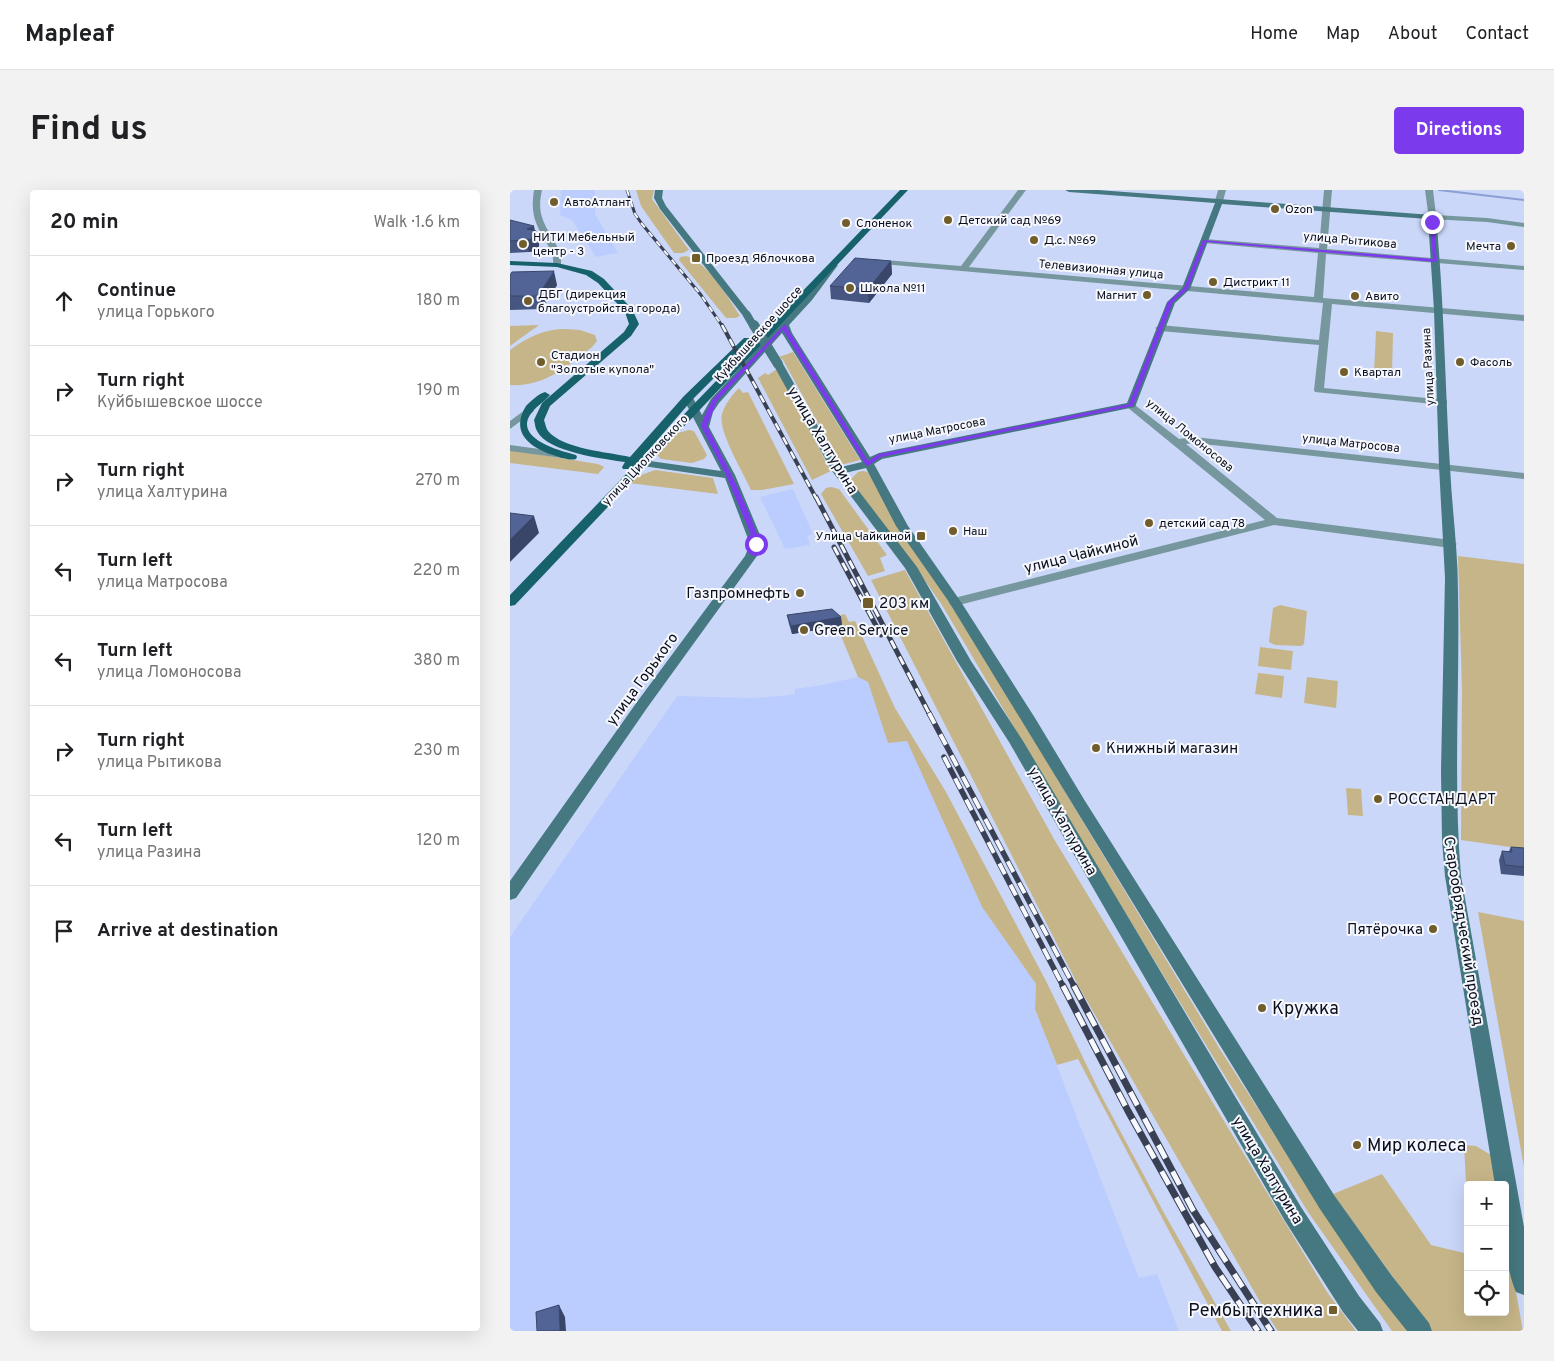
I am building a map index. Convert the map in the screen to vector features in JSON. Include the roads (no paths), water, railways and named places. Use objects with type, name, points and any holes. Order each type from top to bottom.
[{"type":"main road","name":"Куйбышевское шоссе","points":[[791,296],[896,190]]},
{"type":"main road","name":"Куйбышевское шоссе","points":[[802,298],[904,190]]},
{"type":"main road","points":[[510,263],[557,264],[583,270],[596,277],[629,311],[634,324],[628,334],[546,404],[540,412],[538,421],[539,427],[551,439],[574,449],[634,463]]},
{"type":"main road","points":[[557,264],[584,274],[591,280],[620,312],[625,324],[616,337],[529,410],[522,422],[523,430],[528,438],[546,450],[562,455],[600,463],[634,463]]},
{"type":"main road","name":"улица Циолковского","points":[[510,602],[634,463],[688,398],[791,296]]},
{"type":"main road","name":"улица Циолковского","points":[[510,589],[634,463],[694,408],[802,298]]},
{"type":"street","points":[[538,190],[536,216],[558,257],[557,264]]},
{"type":"street","name":"улица Халтурина","points":[[659,190],[658,198],[663,207],[748,314],[838,471],[911,567],[964,661],[1016,741],[1293,1214],[1351,1304],[1372,1331]]},
{"type":"street","points":[[963,270],[1022,190]]},
{"type":"street","points":[[1069,190],[1487,220],[1524,225]]},
{"type":"street","name":"улица Ломоносова","points":[[1222,190],[1186,289],[1171,302],[1132,405],[1274,521]]},
{"type":"street","points":[[1328,190],[1323,250],[1323,343],[1319,390],[1443,402]]},
{"type":"street","name":"улица Разина","points":[[1429,190],[1443,402],[1444,467],[1451,544]]},
{"type":"street","name":"улица Рытикова","points":[[1204,240],[1524,268]]},
{"type":"street","name":"Телевизионная улица","points":[[860,260],[1524,318]]},
{"type":"street","name":"Куйбышевское шоссе","points":[[704,426],[708,412],[715,401],[785,326],[836,262]]},
{"type":"street","name":"улица Халтурина","points":[[785,326],[787,333],[868,464],[902,526],[955,602],[1327,1202],[1384,1284],[1421,1331]]},
{"type":"street","points":[[1160,328],[1323,343]]},
{"type":"street","name":"улица Горького","points":[[510,894],[642,705],[751,556],[756,544],[754,535],[728,475],[688,398]]},
{"type":"street","name":"улица Матросова","points":[[838,471],[868,464],[879,456],[1132,405]]},
{"type":"street","points":[[510,426],[529,410]]},
{"type":"street","name":"улица Матросова","points":[[1176,442],[1194,440],[1524,476]]},
{"type":"street","points":[[510,448],[562,455]]},
{"type":"street","points":[[634,463],[728,475]]},
{"type":"street","name":"улица Чайкиной","points":[[955,602],[1274,521],[1451,544]]},
{"type":"street","name":"Старообрядческий проезд","points":[[1451,544],[1452,592],[1447,778],[1449,836],[1453,876],[1524,1284]]},
{"type":"waterway","points":[[1439,190],[1524,200]]},
{"type":"railway","points":[[627,190],[635,214],[642,224],[701,295],[723,327]]},
{"type":"railway","points":[[722,325],[816,498]]},
{"type":"railway","points":[[816,497],[930,715]]},
{"type":"railway","points":[[834,547],[881,635]]},
{"type":"railway","points":[[929,713],[1075,988]]},
{"type":"railway","points":[[944,757],[1064,988]]},
{"type":"railway","points":[[1063,986],[1128,1111],[1215,1267],[1258,1331]]},
{"type":"railway","points":[[1074,986],[1193,1210],[1271,1331]]},
{"type":"place","name":"АвтоАтлант","points":[[554,202]]},
{"type":"place","name":"Ozon","points":[[1275,209]]},
{"type":"place","name":"Детский сад №69","points":[[948,220]]},
{"type":"place","name":"Слоненок","points":[[846,223]]},
{"type":"place","name":"Д.с. №69","points":[[1034,240]]},
{"type":"place","name":"НИТИ Мебельный центр - 3","points":[[523,244]]},
{"type":"place","name":"Мечта","points":[[1511,246]]},
{"type":"place","name":"Проезд Яблочкова","points":[[696,258]]},
{"type":"place","name":"Дистрикт 11","points":[[1213,282]]},
{"type":"place","name":"Школа №11","points":[[850,288]]},
{"type":"place","name":"Магнит","points":[[1147,295]]},
{"type":"place","name":"Авито","points":[[1355,296]]},
{"type":"place","name":"ДБГ (дирекция благоустройства города)","points":[[528,301]]},
{"type":"place","name":"Стадион \"Золотые купола\"","points":[[541,362]]},
{"type":"place","name":"Фасоль","points":[[1460,362]]},
{"type":"place","name":"Квартал","points":[[1344,372]]},
{"type":"place","name":"детский сад 78","points":[[1149,523]]},
{"type":"place","name":"Наш","points":[[953,531]]},
{"type":"place","name":"Улица Чайкиной","points":[[921,536]]},
{"type":"place","name":"Газпромнефть","points":[[800,593]]},
{"type":"place","name":"203 км","points":[[868,603]]},
{"type":"place","name":"Green Service","points":[[804,630]]},
{"type":"place","name":"Книжный магазин","points":[[1096,748]]},
{"type":"place","name":"РОССТАНДАРТ","points":[[1378,799]]},
{"type":"place","name":"Пятёрочка","points":[[1433,929]]},
{"type":"place","name":"Кружка","points":[[1262,1008]]},
{"type":"place","name":"Мир колеса","points":[[1357,1145]]},
{"type":"place","name":"Рембыттехника","points":[[1333,1310]]}]
